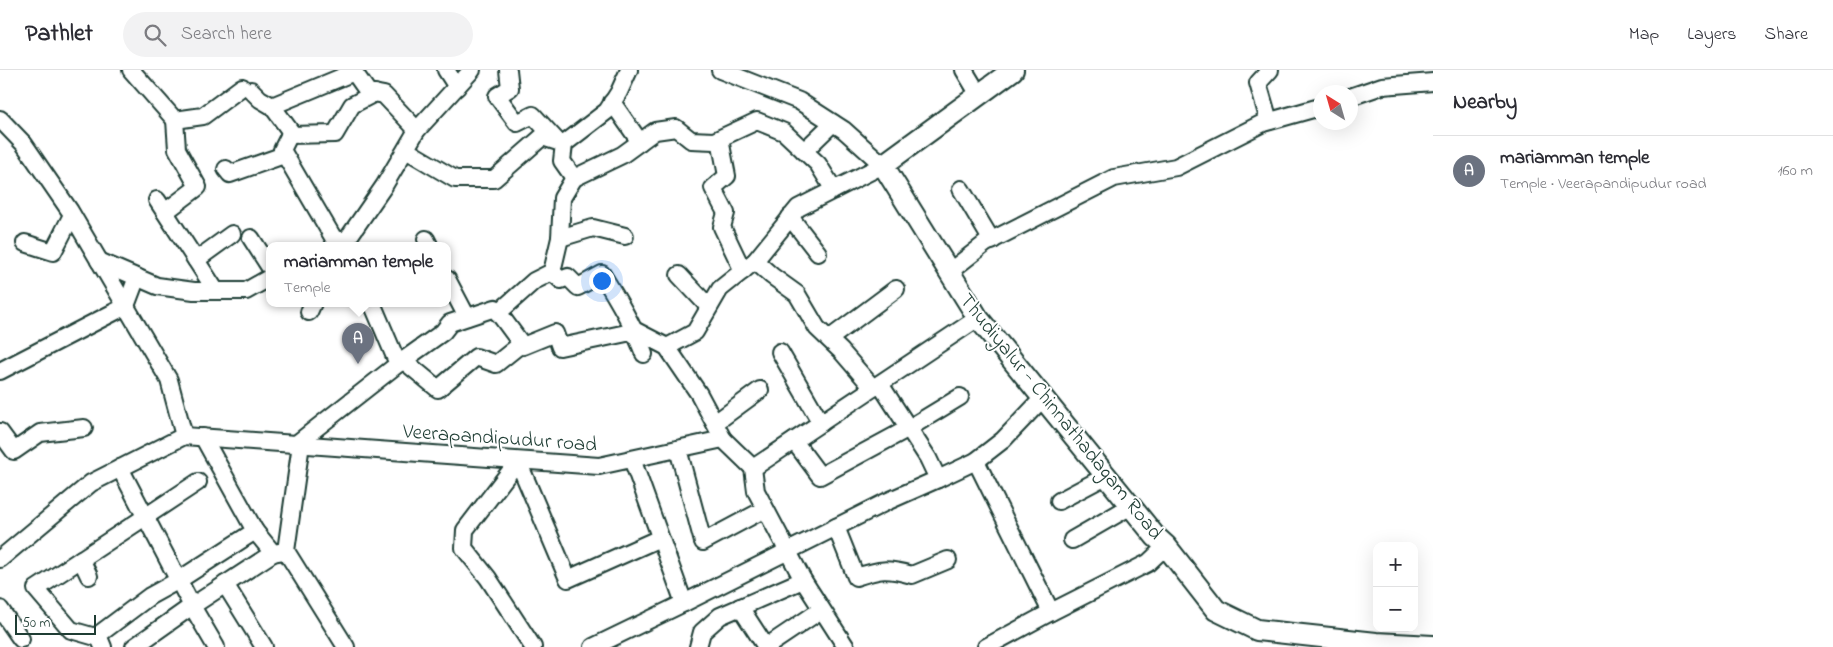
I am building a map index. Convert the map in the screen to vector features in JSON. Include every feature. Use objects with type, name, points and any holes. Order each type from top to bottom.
[{"type":"main road","points":[[883,165],[1012,70]]},
{"type":"main road","name":"Thudiyalur - Chinnathadagam Road","points":[[883,165],[978,318],[1155,536],[1166,546],[1216,610],[1257,630],[1376,643],[1433,646]]},
{"type":"street","points":[[130,70],[175,120],[178,149],[198,187],[161,206],[216,291]]},
{"type":"street","points":[[446,70],[457,87]]},
{"type":"street","points":[[339,242],[384,186],[417,130],[472,70]]},
{"type":"street","points":[[508,70],[510,88],[497,96],[517,123],[533,115],[561,142],[562,161],[574,178]]},
{"type":"street","points":[[406,150],[455,179],[494,179],[542,137],[561,142],[607,111],[629,70]]},
{"type":"street","points":[[667,347],[695,332],[720,289],[749,266],[798,208],[883,165],[844,130],[799,100],[720,70]]},
{"type":"street","points":[[964,70],[979,95]]},
{"type":"street","points":[[1269,121],[1258,83],[1270,70]]},
{"type":"street","points":[[272,106],[332,75],[354,72],[384,95],[417,130]]},
{"type":"street","points":[[1358,94],[1382,86],[1433,82]]},
{"type":"street","points":[[289,135],[334,134],[352,104],[368,83]]},
{"type":"street","points":[[175,120],[202,116],[246,89],[272,106],[291,132],[282,150],[337,242]]},
{"type":"street","points":[[612,102],[640,142]]},
{"type":"street","points":[[950,272],[992,241],[1114,178],[1176,166],[1269,121],[1313,109]]},
{"type":"street","points":[[552,272],[560,238],[562,198],[574,178],[622,154],[655,130],[676,128],[691,140],[714,141],[757,121],[784,132],[818,164],[834,190]]},
{"type":"street","points":[[1,122],[24,144],[72,215],[126,306],[169,380],[184,436]]},
{"type":"street","points":[[804,151],[833,123]]},
{"type":"street","points":[[720,139],[727,176],[713,188],[726,214],[722,227],[749,266],[772,276],[797,294],[817,328],[876,386],[909,428],[928,458],[938,479]]},
{"type":"street","points":[[226,168],[230,174],[284,154]]},
{"type":"street","points":[[960,189],[992,241]]},
{"type":"street","points":[[25,243],[53,252],[72,215]]},
{"type":"street","points":[[790,218],[818,253]]},
{"type":"street","points":[[560,238],[593,228],[625,236]]},
{"type":"street","points":[[196,260],[232,234]]},
{"type":"street","points":[[252,238],[266,261]]},
{"type":"street","points":[[99,261],[157,286],[194,291],[246,291],[266,280]]},
{"type":"street","points":[[498,313],[534,281],[552,272]]},
{"type":"street","points":[[552,272],[561,280],[568,277],[578,287],[602,274],[636,331],[644,354]]},
{"type":"street","points":[[679,275],[709,308]]},
{"type":"street","points":[[0,371],[126,306],[137,277]]},
{"type":"street","points":[[451,287],[467,317]]},
{"type":"street","points":[[828,339],[896,289]]},
{"type":"street","points":[[374,307],[400,362],[438,389],[476,357],[496,364],[521,344]]},
{"type":"street","points":[[134,647],[192,606],[280,552],[298,444],[400,362],[443,332],[450,323],[495,308],[523,346],[556,333],[560,347],[636,331],[667,347],[699,394],[723,439],[753,468],[756,491],[803,580],[846,647]]},
{"type":"street","points":[[753,468],[978,318]]},
{"type":"street","points":[[780,352],[821,423]]},
{"type":"street","points":[[715,423],[760,390]]},
{"type":"street","points":[[794,441],[820,476],[909,428],[960,396]]},
{"type":"street","points":[[593,647],[886,502],[976,461],[1003,440],[1043,398]]},
{"type":"street","points":[[0,432],[14,451],[40,433],[84,428]]},
{"type":"street","name":"Veerapandipudur road","points":[[0,559],[91,484],[184,436],[599,466],[723,439]]},
{"type":"street","points":[[203,437],[255,531],[280,552],[346,647]]},
{"type":"street","points":[[678,449],[703,542],[766,509]]},
{"type":"street","points":[[632,459],[684,603]]},
{"type":"street","points":[[533,647],[488,578],[464,548],[464,530],[518,460],[568,579],[660,538]]},
{"type":"street","points":[[976,461],[1050,612]]},
{"type":"street","points":[[120,468],[215,647]]},
{"type":"street","points":[[1059,501],[1106,476]]},
{"type":"street","points":[[101,642],[71,630],[36,589],[198,482]]},
{"type":"street","points":[[1072,540],[1131,506]]},
{"type":"street","points":[[836,527],[856,577],[881,569],[912,575],[948,560]]},
{"type":"street","points":[[101,642],[98,635],[150,596],[255,531]]},
{"type":"street","points":[[986,647],[1050,612],[1148,563],[1166,546]]},
{"type":"street","points":[[81,559],[89,576]]},
{"type":"street","points":[[698,647],[702,632],[720,616],[803,580]]},
{"type":"street","points":[[226,584],[264,647]]},
{"type":"street","points":[[740,608],[766,647],[821,610]]},
{"type":"street","points":[[0,609],[21,639]]},
{"type":"place","name":"mariamman temple","points":[[358,364]]}]
